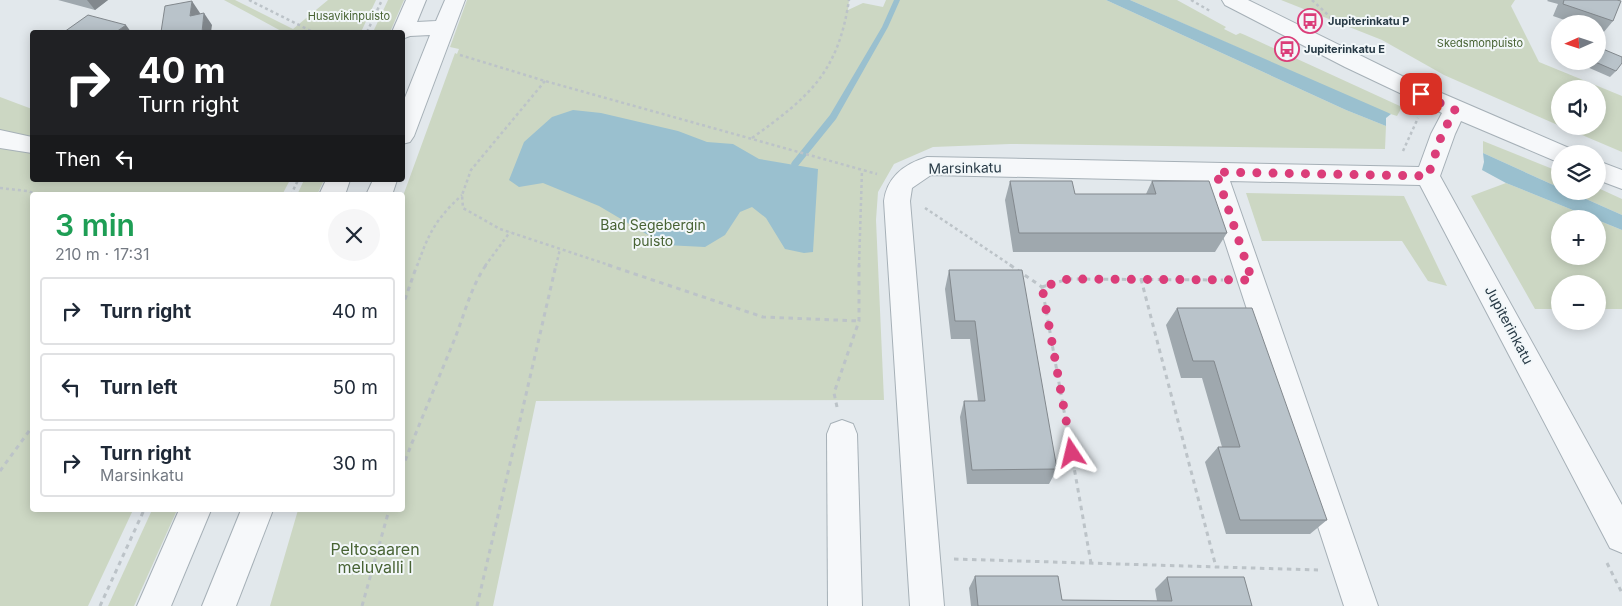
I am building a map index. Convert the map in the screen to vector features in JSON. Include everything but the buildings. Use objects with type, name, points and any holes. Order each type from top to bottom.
[{"type":"street","points":[[402,30],[416,0]]},
{"type":"street","points":[[405,128],[455,0]]},
{"type":"street","points":[[1232,0],[1455,110],[1551,150]]},
{"type":"street","points":[[405,31],[444,28]]},
{"type":"street","points":[[1428,176],[1442,134],[1455,110]]},
{"type":"street","points":[[0,139],[30,145]]},
{"type":"street","name":"Marsinkatu","points":[[901,188],[908,176],[927,166],[1428,176]]},
{"type":"street","points":[[1216,172],[1361,606]]},
{"type":"street","points":[[1606,173],[1622,180]]},
{"type":"street","name":"Jupiterinkatu","points":[[1428,176],[1622,537]]},
{"type":"street","points":[[901,188],[927,606]]},
{"type":"street","points":[[842,434],[845,606]]},
{"type":"street","points":[[154,606],[194,512]]},
{"type":"street","points":[[219,606],[255,512]]},
{"type":"path","points":[[249,0],[309,30]]},
{"type":"path","points":[[368,30],[382,0]]},
{"type":"path","points":[[752,139],[786,115],[822,79],[841,44],[847,20],[849,0]]},
{"type":"path","points":[[436,51],[455,53],[545,81],[844,163],[862,170],[901,188],[1042,287],[1091,563]]},
{"type":"path","points":[[405,300],[429,233],[447,209],[462,195],[472,170],[545,81]]},
{"type":"path","points":[[842,434],[834,393],[859,321],[862,170]]},
{"type":"path","points":[[0,188],[33,192]]},
{"type":"path","points":[[462,195],[463,208],[500,229],[762,317],[859,321]]},
{"type":"path","points":[[405,462],[424,409],[454,342],[478,278],[510,232]]},
{"type":"path","points":[[477,606],[560,249]]},
{"type":"path","points":[[1042,287],[1068,279],[1252,280]]},
{"type":"path","points":[[1141,279],[1216,567]]},
{"type":"path","points":[[0,472],[30,431]]},
{"type":"path","points":[[100,606],[143,512]]},
{"type":"path","points":[[362,606],[388,512]]},
{"type":"path","points":[[923,558],[1350,571]]},
{"type":"green space","name":"Husavikinpuisto","points":[[224,0],[235,0],[293,29],[328,0],[376,0],[362,30],[279,30]]},
{"type":"green space","points":[[388,0],[404,0],[391,30],[374,30]]},
{"type":"green space","points":[[467,0],[849,0],[848,10],[863,3],[883,7],[886,0],[1106,0],[1346,110],[1386,126],[1385,149],[1010,144],[933,147],[894,164],[878,192],[876,220],[884,400],[536,401],[493,606],[270,606],[297,512],[405,512],[404,192],[455,53],[457,54],[459,49],[450,47]]},
{"type":"green space","points":[[1130,0],[1177,0],[1226,27],[1224,29],[1236,35],[1240,33],[1245,35],[1402,107],[1397,116],[1381,111]]},
{"type":"green space","name":"Skedsmonpuisto","points":[[1281,0],[1515,0],[1511,6],[1539,62],[1551,67],[1551,70],[1559,70],[1583,80],[1551,80],[1551,122],[1444,75],[1382,40]]},
{"type":"green space","name":"Skedsmonpuisto","points":[[1606,89],[1622,96],[1622,152],[1582,135],[1606,135]]},
{"type":"green space","points":[[0,97],[30,108],[30,182],[289,182],[284,192],[30,192],[30,512],[132,512],[88,606],[0,606]]},
{"type":"green space","points":[[1483,141],[1551,168],[1551,184],[1483,153]]},
{"type":"green space","points":[[303,182],[323,182],[318,192],[298,192]]},
{"type":"green space","points":[[1506,183],[1573,210],[1551,210],[1551,265],[1606,265],[1606,223],[1622,230],[1622,309],[1606,309],[1606,275],[1551,275],[1551,309],[1535,309],[1471,196]]},
{"type":"green space","points":[[1606,192],[1622,199],[1622,215],[1588,200],[1606,200]]},
{"type":"green space","points":[[1246,193],[1404,196],[1447,286],[1428,281],[1402,241],[1262,241]]},
{"type":"green space","points":[[151,512],[176,512],[134,606],[108,606]]},
{"type":"water","points":[[1106,0],[1130,0],[1391,114],[1386,118],[1386,126],[1346,110]]},
{"type":"water","points":[[573,110],[601,113],[678,131],[707,142],[733,144],[759,159],[818,169],[813,252],[804,253],[785,249],[766,218],[752,207],[740,212],[725,235],[705,247],[665,245],[599,206],[543,183],[519,187],[509,180],[524,142],[552,117]]},
{"type":"water","points":[[1483,153],[1551,184],[1551,200],[1588,200],[1622,215],[1622,230],[1606,224],[1606,210],[1573,210],[1506,183],[1482,170],[1484,162]]},
{"type":"waterway","points":[[795,164],[833,117],[885,27],[897,0]]},
{"type":"place","name":"Jupiterinkatu P","points":[[1310,21]]},
{"type":"place","name":"Jupiterinkatu E","points":[[1287,49]]},
{"type":"route","points":[[1072,453],[1042,287],[1068,279],[1252,280],[1216,172],[1428,176],[1442,134],[1455,110],[1421,94]]},
{"type":"park label","name":"Bad Segebergin puisto","points":[[653,234]]},
{"type":"park label","name":"Peltosaaren meluvalli I","points":[[375,558]]}]
